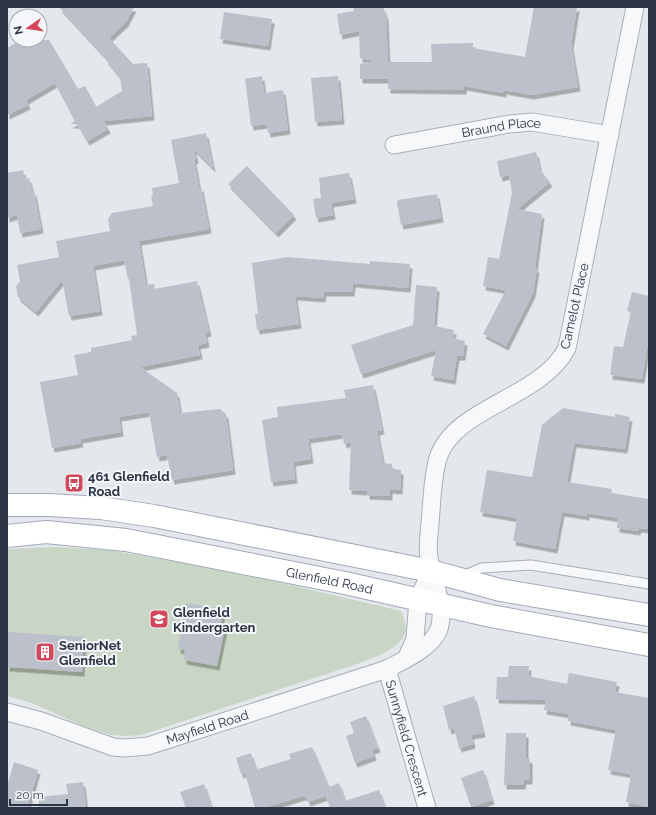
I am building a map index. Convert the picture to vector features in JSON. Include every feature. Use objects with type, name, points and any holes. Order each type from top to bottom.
[{"type":"main road","points":[[7,505],[86,507],[154,516],[431,571],[500,590],[649,615]]},
{"type":"main road","name":"Glenfield Road","points":[[7,536],[46,532],[126,540],[345,583],[441,605],[649,645]]},
{"type":"street","name":"Camelot Place","points":[[441,605],[428,555],[432,491],[438,457],[445,443],[468,422],[552,369],[561,359],[567,348],[635,7]]},
{"type":"street","name":"Braund Place","points":[[394,145],[509,124],[532,122],[610,135]]},
{"type":"street","points":[[406,659],[415,639],[418,600],[431,571]]},
{"type":"street","name":"Mayfield Road","points":[[7,712],[41,720],[99,743],[119,748],[137,747],[158,743],[387,669],[406,659],[429,643],[439,629],[441,605]]},
{"type":"street","name":"Sunnyfield Crescent","points":[[387,669],[427,808]]},
{"type":"lane","points":[[458,578],[481,568],[531,565],[649,584]]},
{"type":"green space","points":[[56,547],[108,550],[231,571],[401,611],[406,626],[405,634],[395,646],[388,651],[357,664],[141,735],[111,735],[83,726],[32,703],[7,696],[7,549]]},
{"type":"building","points":[[59,7],[134,7],[126,22],[109,38],[133,64],[147,63],[152,116],[104,121],[108,129],[87,141],[77,124],[70,124],[75,121],[55,83],[26,100],[28,105],[7,115],[8,47],[48,48],[49,40],[78,89],[85,86],[96,107],[122,91],[120,77],[106,60],[107,59]]},
{"type":"building","points":[[353,7],[383,7],[386,16],[388,62],[432,62],[431,44],[473,43],[473,48],[525,57],[534,7],[577,7],[571,45],[578,87],[531,95],[504,90],[504,93],[464,86],[464,90],[388,89],[388,79],[360,79],[360,64],[371,62],[371,60],[360,58],[359,31],[340,35],[337,14],[354,11]]},
{"type":"building","points":[[224,12],[272,19],[268,46],[220,39]]},
{"type":"building","points":[[262,76],[264,93],[283,90],[288,130],[268,133],[267,124],[251,126],[245,79]]},
{"type":"building","points":[[338,76],[342,120],[315,122],[311,78]]},
{"type":"building","points":[[206,133],[213,168],[194,149],[196,159],[194,160],[209,229],[139,241],[146,285],[154,284],[155,289],[197,281],[209,332],[205,333],[207,343],[198,345],[200,355],[140,367],[177,393],[180,413],[220,409],[226,414],[233,470],[172,480],[167,455],[157,457],[149,412],[119,417],[121,432],[80,439],[81,443],[52,448],[40,382],[78,375],[74,355],[91,352],[91,348],[132,340],[131,336],[137,335],[129,279],[124,260],[93,266],[100,311],[69,316],[62,280],[36,312],[18,297],[16,286],[20,281],[17,265],[59,257],[56,241],[110,231],[108,219],[112,213],[153,206],[151,196],[153,195],[152,188],[179,183],[171,140]]},
{"type":"building","points":[[536,152],[540,170],[550,182],[517,209],[542,214],[535,268],[537,268],[533,293],[506,346],[483,334],[506,290],[483,286],[488,257],[499,259],[512,193],[509,175],[500,177],[497,161]]},
{"type":"building","points":[[247,166],[294,215],[276,233],[228,184]]},
{"type":"building","points":[[23,170],[25,179],[29,178],[32,192],[34,191],[41,229],[20,233],[17,215],[7,218],[7,173]]},
{"type":"building","points":[[349,173],[354,199],[331,203],[333,215],[316,218],[313,199],[321,198],[319,178]]},
{"type":"building","points":[[437,194],[441,218],[401,225],[397,203],[398,200]]},
{"type":"building","points":[[287,257],[370,264],[370,261],[410,264],[408,288],[353,283],[352,292],[324,292],[323,298],[295,296],[299,324],[257,330],[255,314],[258,314],[252,263]]},
{"type":"building","points":[[416,285],[437,287],[434,326],[454,330],[453,338],[465,341],[463,356],[457,356],[453,380],[431,376],[436,350],[361,374],[351,345],[413,325]]},
{"type":"building","points":[[632,292],[649,296],[649,335],[642,379],[610,375],[614,346],[623,347],[631,312],[627,311]]},
{"type":"building","points":[[373,385],[382,430],[377,431],[383,463],[392,464],[392,469],[401,470],[400,490],[390,489],[390,496],[367,495],[367,491],[349,490],[351,442],[344,444],[342,434],[308,439],[311,459],[293,462],[295,479],[271,482],[262,420],[278,417],[277,407],[346,398],[344,390]]},
{"type":"building","points":[[563,408],[615,417],[615,414],[630,417],[625,449],[574,443],[567,482],[612,489],[611,493],[649,499],[648,529],[639,528],[638,531],[617,528],[618,518],[587,513],[587,516],[562,512],[555,549],[513,541],[517,518],[480,512],[487,470],[532,477],[542,425]]},
{"type":"building","name":"Glenfield Kindergarten","points":[[186,603],[223,609],[220,628],[225,628],[217,666],[184,660],[185,650],[178,649]]},
{"type":"building","name":"SeniorNet Glenfield","points":[[7,632],[84,637],[82,672],[7,667]]},
{"type":"building","points":[[509,666],[529,666],[528,676],[567,684],[569,673],[617,682],[615,692],[649,698],[649,807],[626,802],[631,774],[608,770],[616,730],[568,721],[569,714],[544,710],[546,700],[496,699],[497,677],[508,677]]},
{"type":"building","points":[[474,696],[483,733],[471,735],[473,744],[459,748],[454,728],[449,730],[443,706]]},
{"type":"building","points":[[366,716],[378,748],[372,750],[374,756],[355,763],[346,736],[354,733],[350,722]]},
{"type":"building","points":[[506,733],[526,733],[526,758],[530,759],[530,780],[524,780],[523,785],[504,785]]},
{"type":"building","points":[[312,747],[329,787],[339,783],[345,801],[379,790],[385,808],[330,808],[326,796],[308,802],[306,797],[303,796],[263,808],[255,808],[245,773],[291,759],[289,754]]},
{"type":"building","points":[[251,753],[256,769],[241,774],[236,758]]},
{"type":"building","points":[[14,762],[38,770],[27,808],[7,808],[7,786]]},
{"type":"building","points":[[483,770],[492,800],[471,807],[461,778]]},
{"type":"building","points":[[83,782],[86,808],[39,808],[39,797],[68,794],[66,784]]},
{"type":"building","points":[[204,784],[212,808],[186,808],[180,792]]},
{"type":"place","name":"461 Glenfield Road","points":[[74,483]]},
{"type":"place","name":"Glenfield Kindergarten","points":[[159,619]]},
{"type":"place","name":"SeniorNet Glenfield","points":[[45,652]]}]
